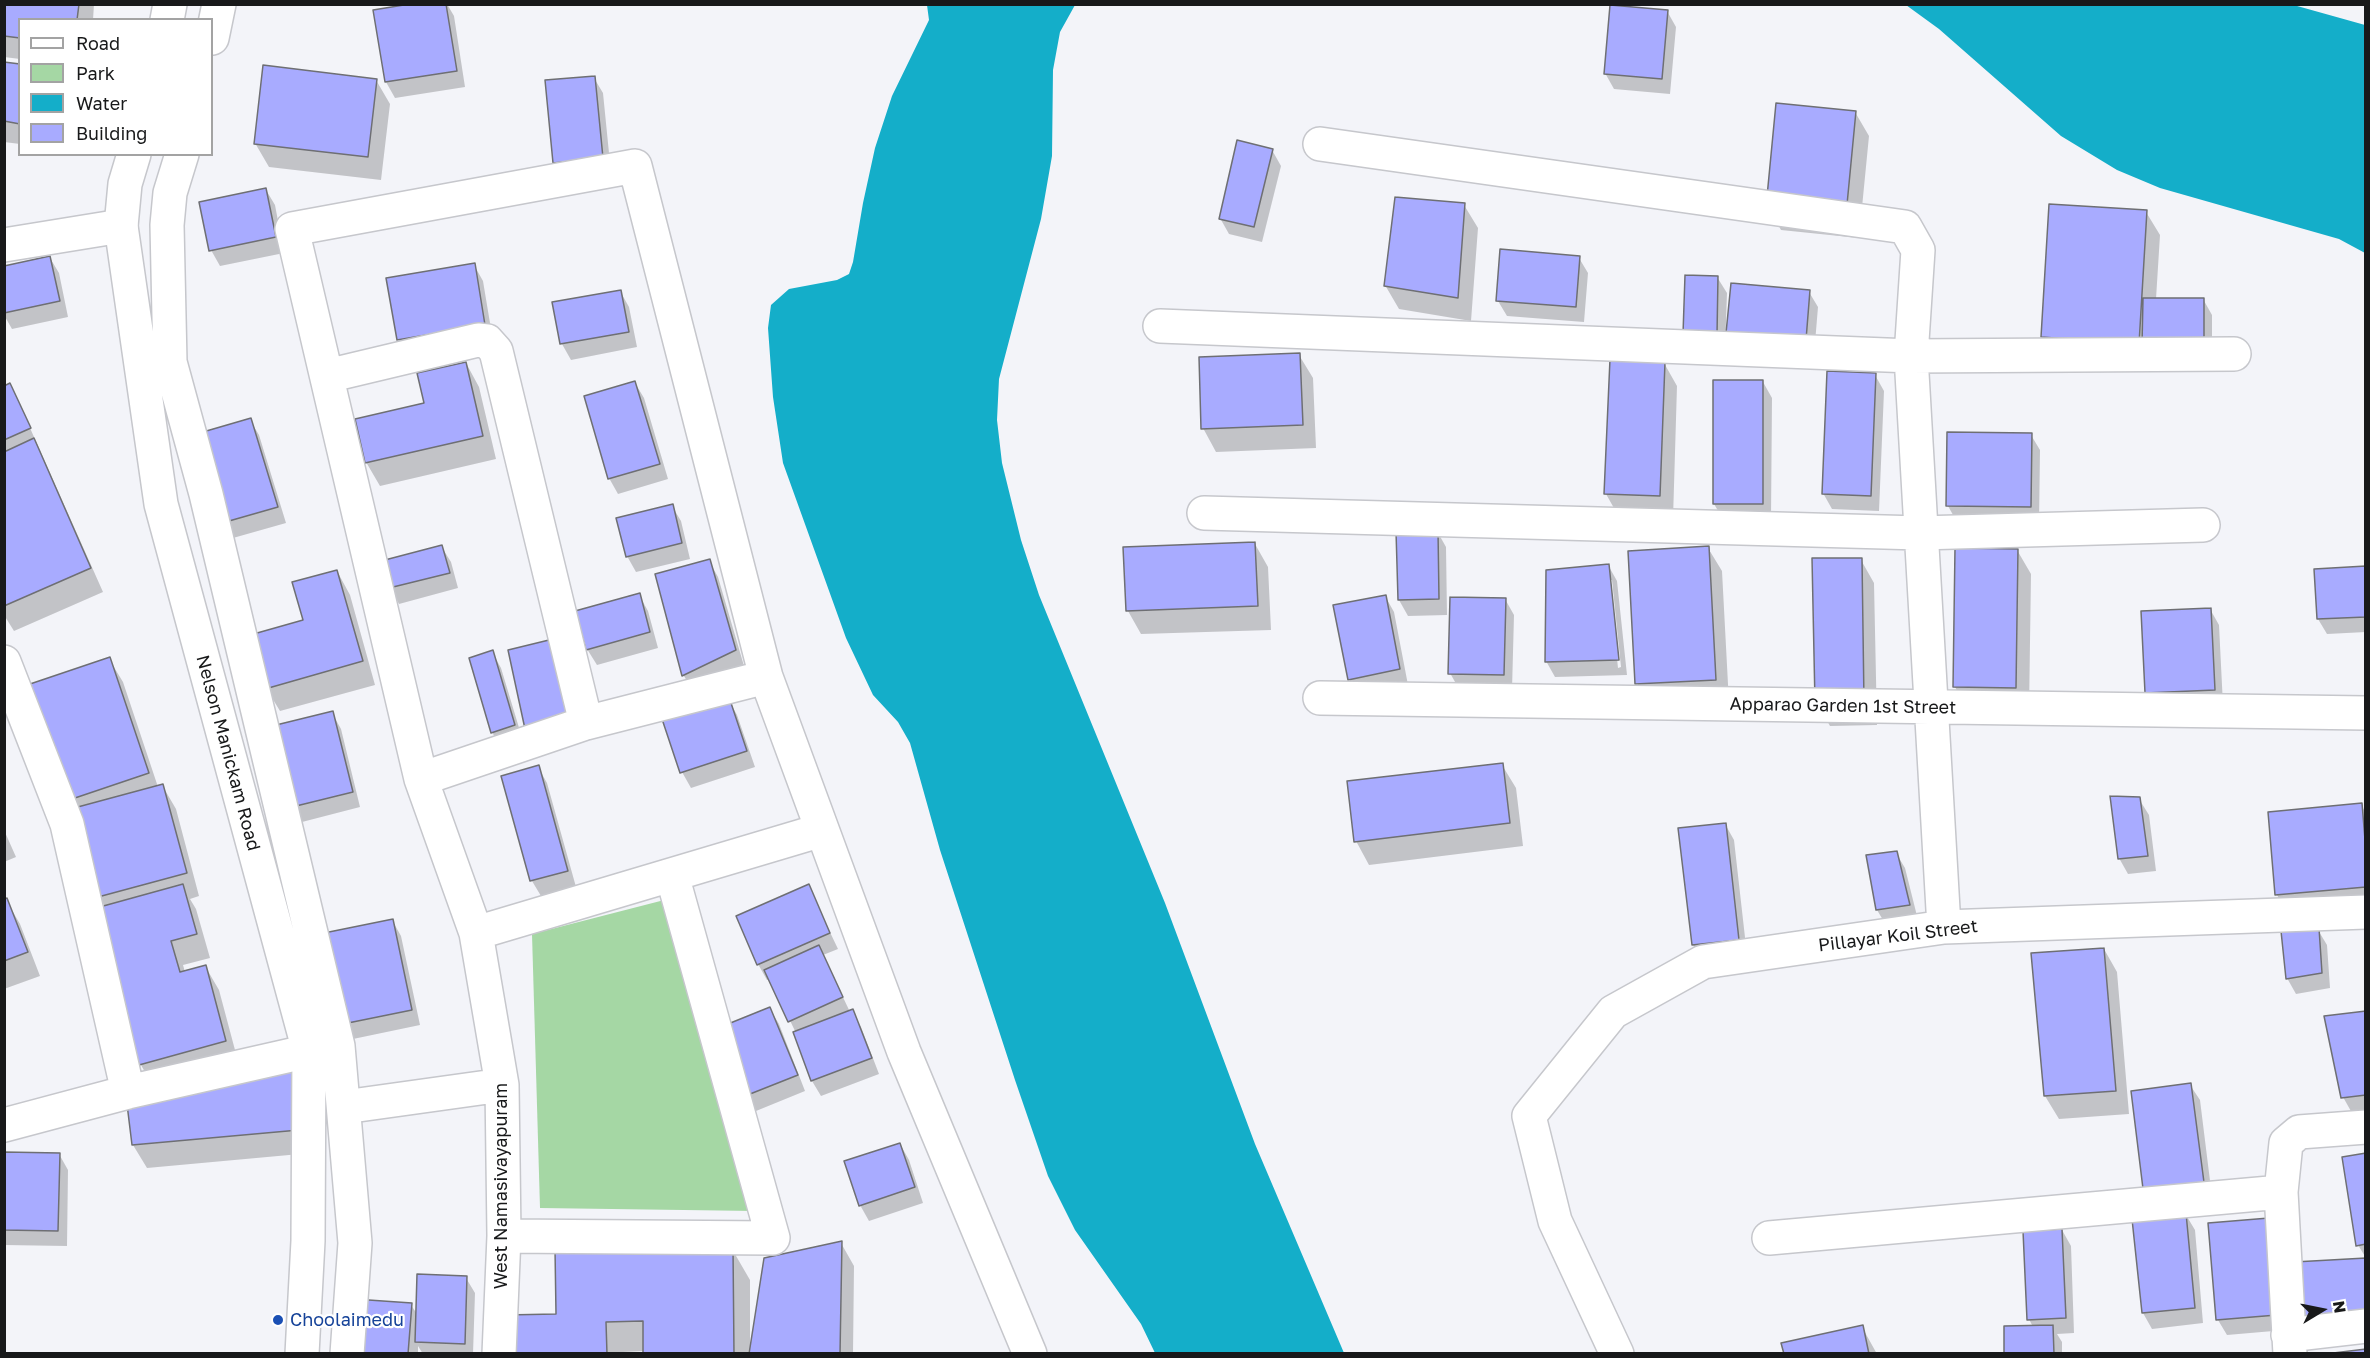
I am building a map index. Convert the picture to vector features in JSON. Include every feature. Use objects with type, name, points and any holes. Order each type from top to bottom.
[{"type":"street","points":[[213,33],[219,4]]},
{"type":"street","points":[[1320,144],[1905,228],[1918,250],[1911,356],[1944,927]]},
{"type":"street","name":"Nelson Manickam Road","points":[[133,156],[125,184],[121,226],[161,504],[309,1051],[308,1241],[302,1353]]},
{"type":"street","name":"Nelson Manickam Road","points":[[181,156],[170,193],[167,225],[170,362],[206,494],[336,1035],[355,1243],[347,1353]]},
{"type":"street","name":"West Namasivayapuram","points":[[499,1353],[504,1236],[502,1085],[476,933],[421,779],[292,229],[635,166],[766,677]]},
{"type":"street","points":[[4,245],[121,226]]},
{"type":"street","points":[[1160,326],[1911,356],[2234,354]]},
{"type":"street","points":[[327,376],[478,340],[487,341],[496,351],[586,723]]},
{"type":"street","points":[[1204,513],[1920,533],[2203,525]]},
{"type":"street","points":[[4,662],[67,824],[128,1092]]},
{"type":"street","points":[[421,779],[586,723],[766,677],[904,1052],[1030,1353]]},
{"type":"street","name":"Apparao Garden 1st Street","points":[[1320,698],[2366,713]]},
{"type":"street","points":[[476,933],[822,830]]},
{"type":"street","points":[[504,1236],[773,1238],[672,875]]},
{"type":"street","name":"Pillayar Koil Street","points":[[1617,1353],[1555,1221],[1529,1116],[1613,1012],[1703,962],[1944,927],[2366,912]]},
{"type":"street","points":[[4,1125],[128,1092],[309,1051]]},
{"type":"street","points":[[344,1107],[502,1085]]},
{"type":"street","points":[[2366,1127],[2299,1132],[2286,1143],[2281,1192],[2289,1344],[2366,1326]]},
{"type":"street","points":[[1769,1238],[2281,1192]]},
{"type":"green space","points":[[676,897],[755,1211],[540,1208],[532,934]]},
{"type":"water","points":[[2290,4],[2365,25],[2365,253],[2339,239],[2160,188],[2117,170],[2061,136],[1939,29],[1906,5]]},
{"type":"water","points":[[927,5],[1075,5],[1060,32],[1053,70],[1052,156],[1041,219],[999,379],[997,420],[1002,463],[1021,540],[1039,595],[1165,903],[1255,1144],[1344,1353],[1155,1353],[1141,1324],[1075,1230],[1048,1176],[1015,1080],[940,850],[910,743],[898,722],[873,695],[846,638],[783,463],[773,397],[768,328],[771,305],[789,289],[837,280],[849,274],[875,148],[892,96],[929,20]]},
{"type":"building","points":[[4,4],[79,4],[77,18],[18,18],[18,38],[4,36]]},
{"type":"building","points":[[410,4],[446,4],[457,71],[385,82],[373,10]]},
{"type":"building","points":[[1610,5],[1668,10],[1662,79],[1604,74]]},
{"type":"building","points":[[4,62],[18,64],[18,124],[4,121]]},
{"type":"building","points":[[263,65],[377,79],[368,157],[254,144]]},
{"type":"building","points":[[595,76],[603,158],[553,163],[545,80]]},
{"type":"building","points":[[1776,103],[1856,111],[1846,215],[1766,207]]},
{"type":"building","points":[[1237,140],[1273,149],[1254,227],[1219,219]]},
{"type":"building","points":[[266,188],[276,237],[209,251],[199,202]]},
{"type":"building","points":[[1395,197],[1465,203],[1458,298],[1384,286]]},
{"type":"building","points":[[2049,204],[2147,210],[2139,344],[2041,337]]},
{"type":"building","points":[[1500,249],[1580,256],[1576,307],[1496,301]]},
{"type":"building","points":[[50,256],[60,301],[4,313],[4,266]]},
{"type":"building","points":[[475,263],[485,325],[397,340],[386,278]]},
{"type":"building","points":[[1685,275],[1718,276],[1717,335],[1683,334]]},
{"type":"building","points":[[1731,283],[1810,290],[1806,340],[1726,333]]},
{"type":"building","points":[[621,290],[629,332],[560,344],[552,302]]},
{"type":"building","points":[[2143,298],[2204,298],[2204,346],[2142,345]]},
{"type":"building","points":[[1300,353],[1303,425],[1201,429],[1199,357]]},
{"type":"building","points":[[1610,359],[1665,362],[1660,496],[1604,494]]},
{"type":"building","points":[[466,362],[483,436],[365,463],[355,419],[424,403],[417,373]]},
{"type":"building","points":[[1827,371],[1876,373],[1871,496],[1822,494]]},
{"type":"building","points":[[1713,380],[1763,380],[1763,504],[1713,504]]},
{"type":"building","points":[[635,381],[660,464],[608,479],[584,396]]},
{"type":"building","points":[[10,383],[31,428],[4,440],[4,386]]},
{"type":"building","points":[[251,418],[278,507],[222,523],[196,434]]},
{"type":"building","points":[[1947,432],[2032,433],[2031,507],[1946,506]]},
{"type":"building","points":[[34,438],[91,568],[4,606],[4,452]]},
{"type":"building","points":[[673,504],[682,543],[626,557],[616,518]]},
{"type":"building","points":[[1438,530],[1439,599],[1398,600],[1396,531]]},
{"type":"building","points":[[1255,542],[1258,606],[1126,611],[1123,547]]},
{"type":"building","points":[[442,545],[450,573],[389,588],[381,561]]},
{"type":"building","points":[[1709,546],[1716,680],[1635,684],[1628,551]]},
{"type":"building","points":[[1955,548],[2018,549],[2016,688],[1953,687]]},
{"type":"building","points":[[1812,558],[1862,558],[1864,702],[1815,703]]},
{"type":"building","points":[[710,559],[736,650],[682,676],[655,574]]},
{"type":"building","points":[[1609,564],[1619,660],[1545,662],[1546,570]]},
{"type":"building","points":[[2366,566],[2366,617],[2317,619],[2314,569]]},
{"type":"building","points":[[337,570],[363,661],[265,689],[250,635],[303,620],[292,582]]},
{"type":"building","points":[[640,593],[650,632],[586,650],[575,611]]},
{"type":"building","points":[[1386,595],[1400,669],[1348,680],[1333,605]]},
{"type":"building","points":[[1450,597],[1506,598],[1504,675],[1448,674]]},
{"type":"building","points":[[2211,608],[2215,690],[2145,693],[2141,611]]},
{"type":"building","points":[[549,640],[568,719],[525,729],[508,650]]},
{"type":"building","points":[[493,650],[515,725],[491,733],[469,658]]},
{"type":"building","points":[[110,657],[149,773],[69,800],[30,684]]},
{"type":"building","points":[[729,697],[747,751],[680,773],[662,719]]},
{"type":"building","points":[[333,711],[353,792],[292,807],[272,726]]},
{"type":"building","points":[[1503,763],[1510,823],[1354,842],[1347,781]]},
{"type":"building","points":[[539,765],[568,871],[530,881],[501,776]]},
{"type":"building","points":[[163,784],[187,873],[98,897],[74,808]]},
{"type":"building","points":[[2110,796],[2140,797],[2148,856],[2118,859]]},
{"type":"building","points":[[2362,803],[2366,887],[2275,895],[2268,812]]},
{"type":"building","points":[[1726,823],[1739,940],[1692,945],[1678,828]]},
{"type":"building","points":[[1897,851],[1910,905],[1876,910],[1866,855]]},
{"type":"building","points":[[183,884],[197,934],[171,941],[180,972],[206,965],[226,1041],[139,1065],[96,908]]},
{"type":"building","points":[[809,884],[830,933],[757,965],[736,916]]},
{"type":"building","points":[[7,898],[28,952],[4,961],[4,899]]},
{"type":"building","points":[[393,919],[412,1010],[343,1024],[324,933]]},
{"type":"building","points":[[2319,928],[2322,973],[2286,979],[2281,931]]},
{"type":"building","points":[[819,945],[843,997],[788,1022],[764,970]]},
{"type":"building","points":[[2104,948],[2116,1091],[2044,1096],[2031,953]]},
{"type":"building","points":[[770,1007],[798,1075],[745,1096],[718,1028]]},
{"type":"building","points":[[853,1009],[872,1058],[811,1081],[793,1032]]},
{"type":"building","points":[[2366,1011],[2366,1095],[2341,1098],[2324,1016]]},
{"type":"building","points":[[305,1059],[299,1130],[132,1145],[126,1096]]},
{"type":"building","points":[[2191,1083],[2205,1190],[2144,1197],[2131,1091]]},
{"type":"building","points":[[900,1143],[915,1187],[859,1206],[844,1161]]},
{"type":"building","points":[[4,1152],[60,1153],[58,1231],[4,1230]]},
{"type":"building","points":[[2366,1153],[2366,1244],[2356,1246],[2342,1157]]},
{"type":"building","points":[[2186,1213],[2195,1308],[2142,1313],[2132,1219]]},
{"type":"building","points":[[2269,1218],[2277,1315],[2216,1320],[2208,1223]]},
{"type":"building","points":[[2062,1229],[2066,1318],[2027,1320],[2023,1231]]},
{"type":"building","points":[[842,1241],[840,1354],[749,1354],[764,1258]]},
{"type":"building","points":[[733,1248],[734,1354],[643,1354],[643,1321],[606,1322],[607,1354],[506,1354],[505,1315],[556,1314],[555,1249]]},
{"type":"building","points":[[2366,1258],[2366,1320],[2298,1323],[2294,1262]]},
{"type":"building","points":[[417,1274],[467,1276],[465,1344],[415,1342]]},
{"type":"building","points":[[354,1299],[412,1303],[408,1354],[350,1354]]},
{"type":"building","points":[[1863,1325],[1869,1354],[1784,1354],[1781,1343]]},
{"type":"building","points":[[2053,1325],[2054,1354],[2004,1354],[2004,1326]]},
{"type":"building","points":[[2366,1349],[2366,1354],[2325,1354]]},
{"type":"place","name":"Choolaimedu","points":[[278,1320]]}]
